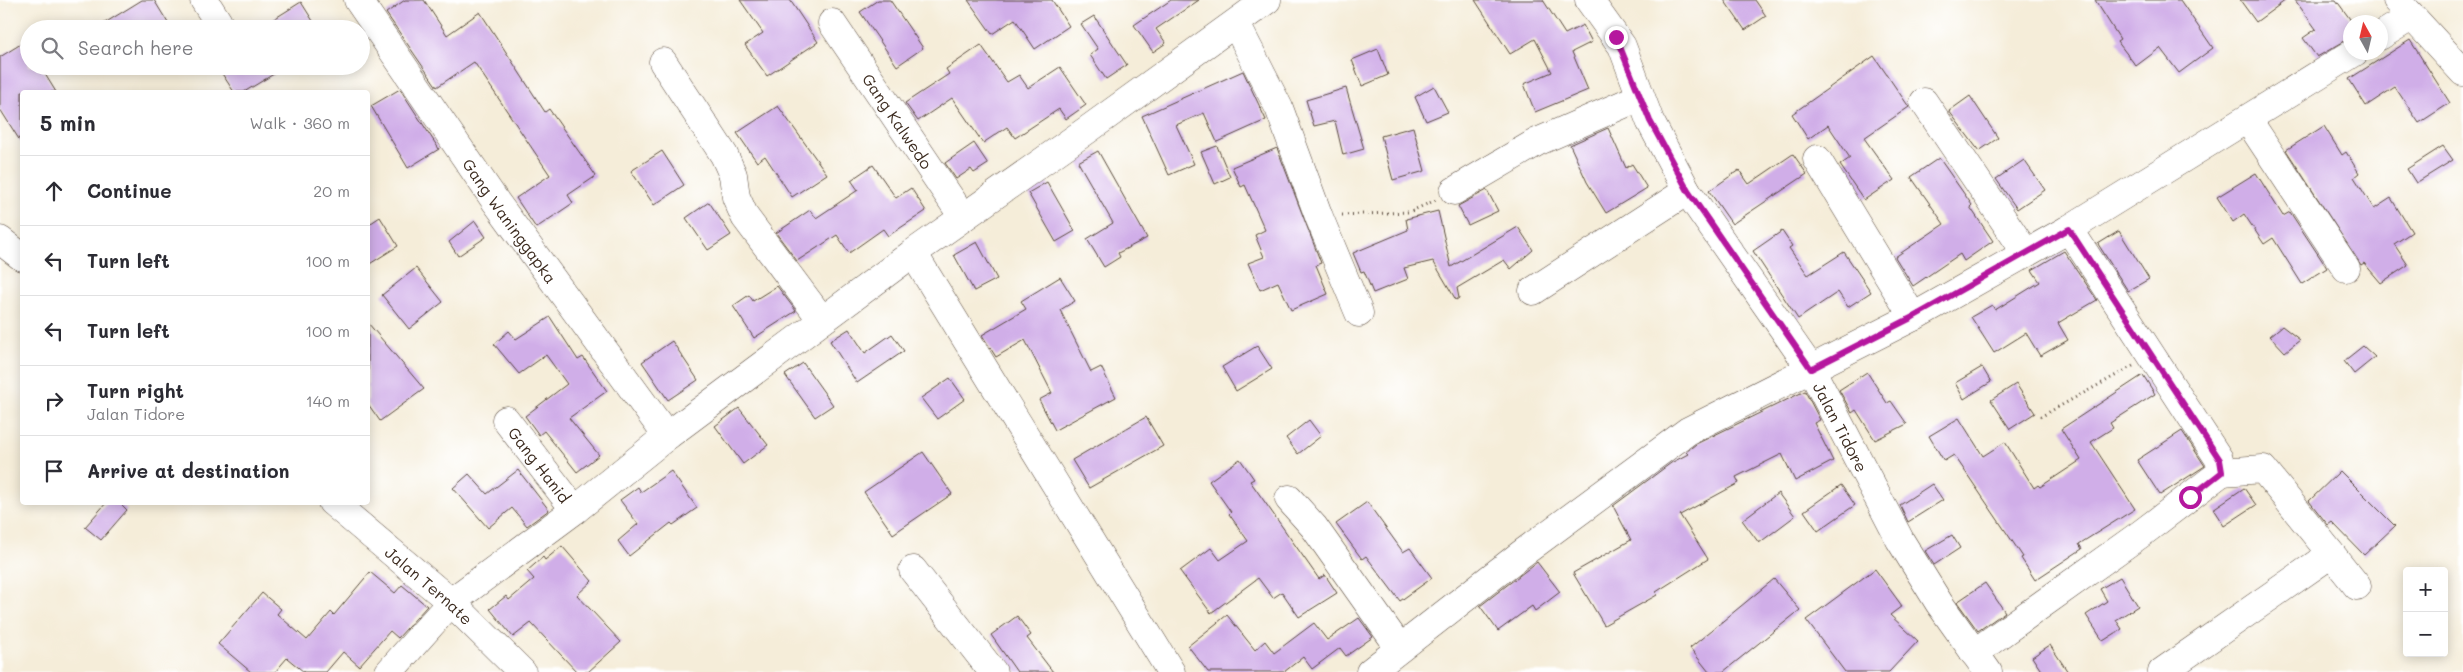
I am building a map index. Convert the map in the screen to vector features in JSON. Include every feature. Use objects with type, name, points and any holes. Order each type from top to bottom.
[{"type":"street","name":"Gang Waninggapka","points":[[358,0],[496,202],[667,436]]},
{"type":"street","points":[[388,672],[451,602],[574,510],[667,436],[913,253],[1236,24],[1267,0]]},
{"type":"street","name":"Jalan Tidore","points":[[1589,0],[1622,46],[1640,97],[1662,144],[1688,191],[1811,369],[1900,540],[1981,662]]},
{"type":"street","points":[[2388,27],[2404,8],[2463,72]]},
{"type":"street","name":"Gang Kalwedo","points":[[832,23],[963,217]]},
{"type":"street","points":[[1236,24],[1279,108],[1319,216],[1359,313]]},
{"type":"street","points":[[1370,672],[1399,647],[1688,431],[1913,317],[2069,229],[2162,170],[2248,120],[2343,59]]},
{"type":"street","points":[[663,62],[724,155],[733,175],[736,197],[745,217],[822,320]]},
{"type":"street","points":[[1454,191],[1538,142],[1640,97]]},
{"type":"street","points":[[1924,102],[2026,253]]},
{"type":"street","points":[[2248,120],[2346,268]]},
{"type":"street","points":[[1817,159],[1913,317]]},
{"type":"street","points":[[1533,290],[1688,191]]},
{"type":"street","points":[[2069,229],[2150,357],[2220,460],[2222,472]]},
{"type":"street","points":[[0,240],[20,255]]},
{"type":"street","points":[[913,253],[1171,672]]},
{"type":"street","name":"Gang Hanid","points":[[506,420],[574,510]]},
{"type":"street","points":[[1981,662],[2142,533],[2222,472],[2263,469],[2356,586]]},
{"type":"street","points":[[1289,499],[1314,528],[1399,647]]},
{"type":"street","name":"Jalan Ternate","points":[[336,505],[451,602],[522,672]]},
{"type":"street","points":[[2162,672],[2331,554]]},
{"type":"street","points":[[913,570],[993,672]]},
{"type":"path","points":[[1319,216],[1409,212],[1454,191]]},
{"type":"path","points":[[2040,417],[2150,357]]},
{"type":"building","points":[[142,0],[154,0],[166,20],[110,20]]},
{"type":"building","points":[[405,0],[424,0],[447,35],[480,12],[545,112],[549,109],[596,176],[568,195],[573,203],[536,228],[516,198],[550,175],[474,62],[437,87],[386,13]]},
{"type":"building","points":[[740,0],[790,0],[818,42],[767,76],[745,45],[763,33]]},
{"type":"building","points":[[878,0],[890,0],[923,48],[897,66],[860,12]]},
{"type":"building","points":[[968,0],[1052,0],[1069,26],[1035,49],[1015,19],[992,34]]},
{"type":"building","points":[[1171,0],[1199,0],[1156,29],[1166,43],[1153,52],[1134,25]]},
{"type":"building","points":[[1475,0],[1543,0],[1565,34],[1583,25],[1592,42],[1572,52],[1588,90],[1535,112],[1524,84],[1552,72],[1535,39],[1510,54]]},
{"type":"building","points":[[1724,0],[1755,0],[1766,16],[1745,30]]},
{"type":"building","points":[[2095,0],[2180,0],[2213,48],[2179,73],[2160,48],[2136,66],[2117,41],[2120,39]]},
{"type":"building","points":[[2240,0],[2286,0],[2256,22]]},
{"type":"building","points":[[2295,0],[2336,0],[2347,15],[2343,15],[2343,42],[2317,57],[2303,38],[2316,29]]},
{"type":"building","points":[[301,2],[312,20],[272,20]]},
{"type":"building","points":[[1094,16],[1127,65],[1106,79],[1090,55],[1098,49],[1081,24]]},
{"type":"building","points":[[2410,40],[2450,103],[2419,123],[2395,87],[2366,106],[2349,79],[2379,60],[2388,60],[2388,54]]},
{"type":"building","points":[[20,45],[20,75],[46,75],[55,90],[20,90],[20,141],[0,109],[0,57]]},
{"type":"building","points":[[981,45],[1007,82],[1019,75],[1028,88],[1060,67],[1086,105],[1066,119],[1059,109],[1015,138],[1007,127],[983,143],[952,98],[918,121],[905,103],[949,74],[946,69]]},
{"type":"building","points":[[1378,49],[1388,75],[1362,86],[1352,60]]},
{"type":"building","points":[[1874,56],[1909,107],[1864,138],[1894,180],[1864,200],[1840,165],[1850,158],[1828,125],[1808,139],[1792,114]]},
{"type":"building","points":[[1243,71],[1266,120],[1217,142],[1204,113],[1176,125],[1194,164],[1169,175],[1142,116]]},
{"type":"building","points":[[223,75],[272,75],[247,90],[233,90]]},
{"type":"building","points":[[1434,86],[1448,112],[1426,121],[1415,97]]},
{"type":"building","points":[[1346,88],[1364,149],[1343,155],[1335,121],[1314,126],[1306,100]]},
{"type":"building","points":[[400,89],[439,149],[408,168],[371,106]]},
{"type":"building","points":[[1970,96],[1998,138],[1979,151],[1949,111]]},
{"type":"building","points":[[778,106],[827,174],[792,197],[765,156],[757,162],[737,133]]},
{"type":"building","points":[[2324,126],[2342,155],[2346,152],[2359,173],[2354,177],[2374,209],[2391,198],[2412,232],[2394,244],[2408,265],[2381,283],[2364,263],[2361,265],[2286,150]]},
{"type":"building","points":[[1413,127],[1425,171],[1393,180],[1381,136]]},
{"type":"building","points":[[1608,128],[1626,168],[1632,164],[1647,188],[1606,213],[1587,182],[1570,145]]},
{"type":"building","points":[[974,143],[988,164],[974,173],[971,169],[956,179],[945,163]]},
{"type":"building","points":[[1217,146],[1230,177],[1215,184],[1201,152]]},
{"type":"building","points":[[2443,146],[2453,160],[2416,183],[2407,169]]},
{"type":"building","points":[[1277,148],[1321,263],[1316,265],[1328,294],[1291,310],[1278,282],[1260,290],[1248,263],[1264,257],[1255,235],[1265,230],[1245,185],[1241,187],[1232,167]]},
{"type":"building","points":[[662,151],[684,185],[654,205],[631,171]]},
{"type":"building","points":[[1098,151],[1147,238],[1118,253],[1120,257],[1104,267],[1087,239],[1113,223],[1078,162]]},
{"type":"building","points":[[1793,154],[1807,174],[1732,224],[1709,191],[1739,170],[1749,184]]},
{"type":"building","points":[[1939,158],[1972,205],[1970,207],[1993,241],[1964,261],[1960,254],[1913,286],[1895,257],[1944,224],[1911,177]]},
{"type":"building","points":[[2024,160],[2045,190],[2017,209],[1996,179]]},
{"type":"building","points":[[873,165],[896,198],[911,188],[926,211],[888,236],[883,229],[849,253],[837,235],[797,261],[776,233],[810,210],[816,218],[858,190],[851,180]]},
{"type":"building","points":[[2256,173],[2283,216],[2290,212],[2327,268],[2302,284],[2273,238],[2264,244],[2244,214],[2233,222],[2217,197]]},
{"type":"building","points":[[1047,182],[1075,231],[1056,242],[1028,193]]},
{"type":"building","points":[[1487,190],[1498,211],[1468,225],[1458,206]]},
{"type":"building","points":[[709,202],[731,235],[708,250],[686,218]]},
{"type":"building","points":[[1438,211],[1451,267],[1518,227],[1533,250],[1511,269],[1504,260],[1457,288],[1459,298],[1456,300],[1433,261],[1404,268],[1408,279],[1373,293],[1364,271],[1361,272],[1353,253],[1408,230],[1406,219]]},
{"type":"building","points":[[380,217],[398,246],[370,264],[370,224]]},
{"type":"building","points":[[475,221],[486,237],[458,256],[449,242]]},
{"type":"building","points":[[1782,231],[1792,246],[1789,248],[1808,275],[1844,252],[1871,292],[1848,307],[1838,292],[1798,319],[1753,251]]},
{"type":"building","points":[[2119,231],[2149,279],[2128,291],[2098,244]]},
{"type":"building","points":[[977,242],[997,279],[974,291],[954,255]]},
{"type":"building","points":[[2064,251],[2097,300],[2058,323],[2068,340],[2040,356],[2026,333],[1994,353],[1971,317],[1992,305],[1995,310],[2040,282],[2032,270]]},
{"type":"building","points":[[416,268],[443,302],[409,329],[382,295]]},
{"type":"building","points":[[1060,277],[1075,301],[1060,310],[1091,372],[1101,367],[1116,397],[1055,430],[1039,400],[1052,393],[1025,340],[996,357],[982,335],[1026,309],[1021,301]]},
{"type":"building","points":[[777,286],[796,311],[754,338],[733,306],[749,295],[753,301]]},
{"type":"building","points":[[550,317],[578,360],[583,357],[607,391],[569,418],[599,455],[577,472],[544,431],[539,435],[525,416],[567,384],[546,355],[519,374],[494,344],[509,331],[516,339]]},
{"type":"building","points":[[370,325],[424,389],[380,421],[370,407]]},
{"type":"building","points":[[2282,326],[2300,340],[2285,352],[2270,336]]},
{"type":"building","points":[[849,329],[865,353],[892,334],[904,351],[857,383],[830,341]]},
{"type":"building","points":[[672,341],[698,380],[668,400],[642,362]]},
{"type":"building","points":[[1257,346],[1272,369],[1236,391],[1222,367]]},
{"type":"building","points":[[2363,346],[2375,357],[2354,374],[2344,361]]},
{"type":"building","points":[[803,363],[833,405],[815,417],[785,375]]},
{"type":"building","points":[[1982,367],[1991,382],[1964,399],[1955,383]]},
{"type":"building","points":[[1867,372],[1887,403],[1891,401],[1907,424],[1875,440],[1856,410],[1852,413],[1839,390]]},
{"type":"building","points":[[2143,375],[2155,394],[2110,423],[2113,428],[2091,442],[2135,509],[2079,544],[2082,549],[2035,580],[2021,558],[2023,557],[1954,455],[1944,461],[1929,436],[1959,418],[1983,456],[2005,442],[2034,488],[2038,485],[2040,487],[2081,460],[2061,429]]},
{"type":"building","points":[[950,378],[965,399],[937,419],[921,398]]},
{"type":"building","points":[[2016,384],[2035,413],[2010,429],[1991,400]]},
{"type":"building","points":[[1805,391],[1820,420],[1814,423],[1833,461],[1795,481],[1782,454],[1736,477],[1739,483],[1680,515],[1708,559],[1656,592],[1657,595],[1604,625],[1573,573],[1631,540],[1613,506],[1671,463],[1688,454],[1686,452],[1696,444]]},
{"type":"building","points":[[739,408],[768,445],[743,464],[715,426]]},
{"type":"building","points":[[1146,417],[1163,446],[1089,488],[1072,460]]},
{"type":"building","points":[[1309,420],[1321,436],[1298,454],[1286,438]]},
{"type":"building","points":[[2182,431],[2205,466],[2160,495],[2137,460]]},
{"type":"building","points":[[923,452],[952,494],[893,534],[864,492]]},
{"type":"building","points":[[1240,459],[1254,479],[1250,481],[1319,579],[1325,575],[1337,593],[1299,617],[1282,592],[1273,598],[1258,578],[1211,613],[1180,571],[1211,548],[1220,560],[1248,541],[1229,514],[1231,512],[1209,481]]},
{"type":"building","points":[[518,470],[549,510],[527,526],[512,508],[488,528],[453,488],[469,474],[487,494]]},
{"type":"building","points":[[671,471],[697,508],[673,525],[671,523],[629,556],[618,541],[638,524],[620,500],[638,487],[641,492]]},
{"type":"building","points":[[2340,471],[2395,526],[2364,555],[2332,522],[2328,525],[2309,501]]},
{"type":"building","points":[[1932,484],[1943,500],[1908,522],[1900,505]]},
{"type":"building","points":[[1841,485],[1855,505],[1818,531],[1804,511]]},
{"type":"building","points":[[2244,488],[2256,505],[2224,526],[2213,509]]},
{"type":"building","points":[[1778,493],[1795,516],[1759,543],[1742,520]]},
{"type":"building","points":[[1367,502],[1403,552],[1410,548],[1432,578],[1400,601],[1366,556],[1362,559],[1336,524]]},
{"type":"building","points":[[104,505],[122,505],[127,510],[101,540],[85,527]]},
{"type":"building","points":[[1952,535],[1960,548],[1934,565],[1925,551]]},
{"type":"building","points":[[562,546],[592,581],[577,595],[621,642],[588,672],[577,672],[531,623],[513,637],[490,609],[506,596],[509,600],[534,579],[527,571],[543,557],[545,560]]},
{"type":"building","points":[[1537,562],[1560,592],[1535,611],[1532,606],[1498,631],[1480,606]]},
{"type":"building","points":[[1875,569],[1902,606],[1890,615],[1918,641],[1889,672],[1845,672],[1806,620]]},
{"type":"building","points":[[370,572],[395,593],[402,585],[427,606],[398,638],[390,631],[359,666],[343,652],[326,672],[304,672],[287,658],[275,672],[251,672],[218,644],[262,593],[281,609],[277,614],[307,640],[331,612],[334,615]]},
{"type":"building","points":[[2120,577],[2138,606],[2116,620],[2122,629],[2103,641],[2086,615],[2107,601],[2100,589]]},
{"type":"building","points":[[1774,579],[1800,610],[1723,672],[1709,672],[1690,648]]},
{"type":"building","points":[[1985,583],[2005,612],[1978,631],[1957,602]]},
{"type":"building","points":[[1227,615],[1255,650],[1265,641],[1274,653],[1314,623],[1327,640],[1359,618],[1373,637],[1346,656],[1340,648],[1312,669],[1303,657],[1284,672],[1208,672],[1188,646]]},
{"type":"building","points":[[1017,616],[1031,635],[1027,638],[1053,672],[1017,672],[991,635]]},
{"type":"building","points":[[2050,645],[2068,672],[2042,672],[2032,657]]},
{"type":"route","points":[[1616,37],[1622,46],[1650,121],[1688,191],[1811,369],[1913,317],[2069,229],[2150,357],[2220,460],[2222,472],[2190,497]]}]
